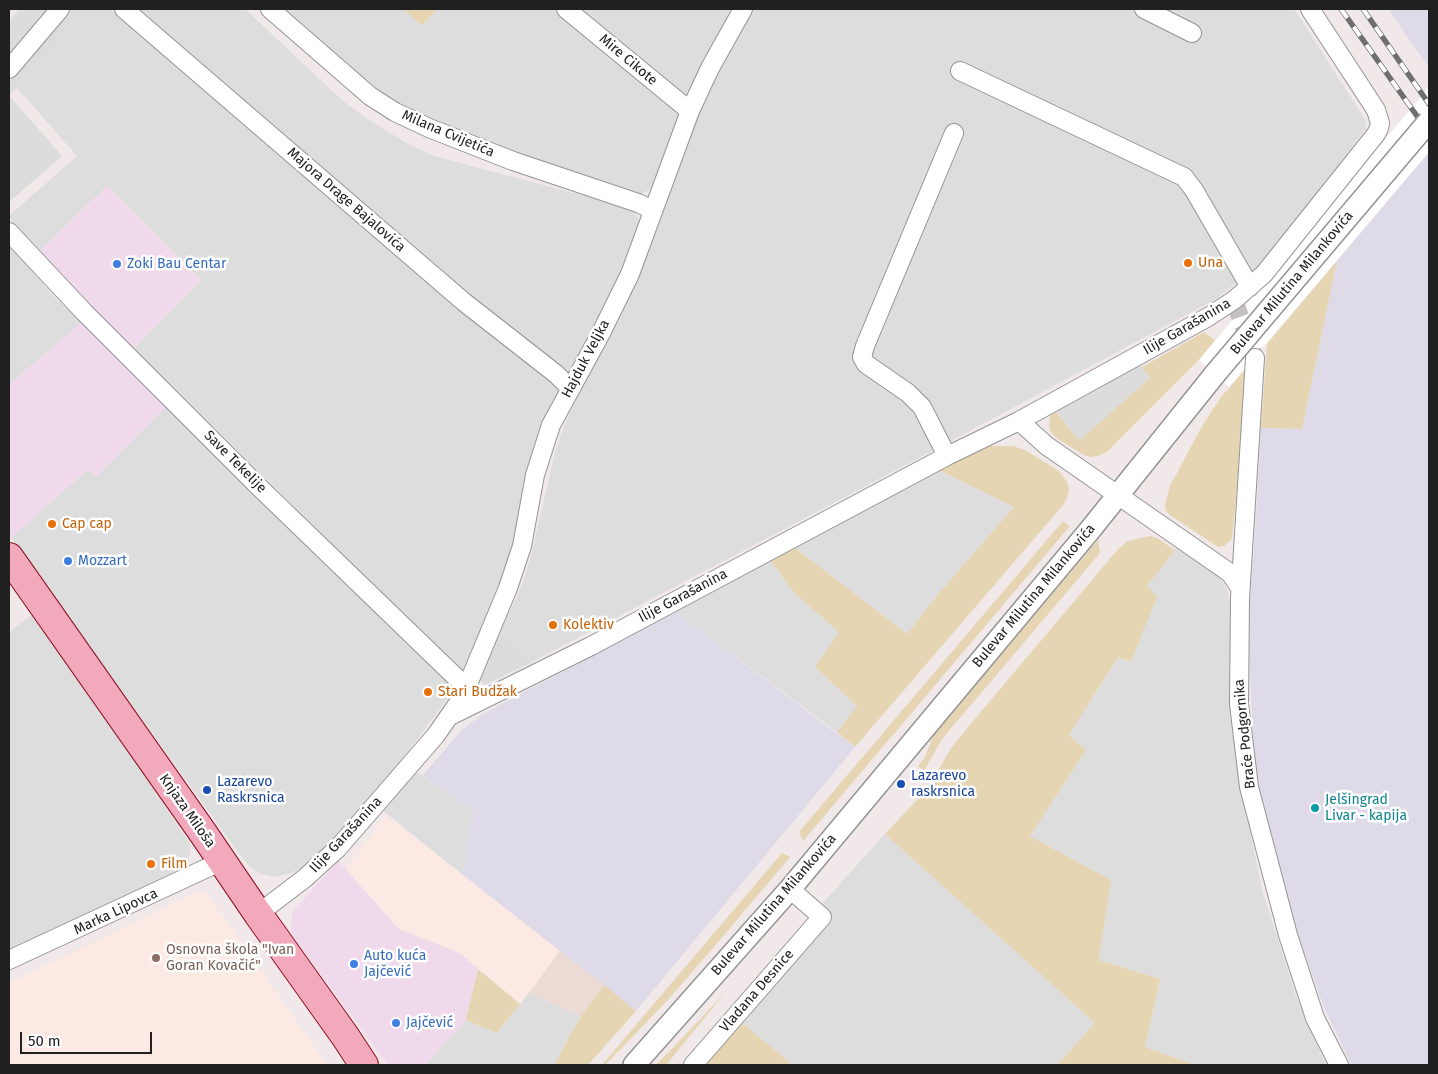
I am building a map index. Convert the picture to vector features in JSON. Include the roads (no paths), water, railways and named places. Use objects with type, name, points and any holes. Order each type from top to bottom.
[{"type":"main road","name":"Knjaza Miloša","points":[[9,557],[364,1065]]},
{"type":"street","points":[[9,70],[60,9]]},
{"type":"street","name":"Majora Drage Bajalovića","points":[[124,9],[464,302],[556,374],[570,388]]},
{"type":"street","name":"Milana Cvijetića","points":[[270,9],[370,96],[395,112],[428,128],[513,161],[638,203],[653,210]]},
{"type":"street","name":"Mire Cikote","points":[[566,9],[690,111]]},
{"type":"street","name":"Hajduk Veljka","points":[[450,716],[467,688],[508,588],[522,546],[535,475],[551,425],[630,274],[690,111],[710,68],[743,9]]},
{"type":"street","points":[[1144,9],[1192,33]]},
{"type":"street","name":"Ilije Garašanina","points":[[258,914],[306,878],[338,848],[436,735],[450,716],[590,646],[947,456],[1019,421],[1208,317],[1250,287],[1264,274],[1376,134],[1380,123],[1376,110],[1310,9]]},
{"type":"street","points":[[960,71],[1184,177],[1194,190],[1250,287]]},
{"type":"street","name":"Bulevar Milutina Milankovića","points":[[634,1065],[790,889],[1090,530],[1116,496],[1143,466],[1215,374],[1429,121]]},
{"type":"street","points":[[947,456],[922,407],[908,394],[866,364],[862,357],[954,133]]},
{"type":"street","name":"Save Tekelije","points":[[9,232],[84,312],[265,492],[467,688]]},
{"type":"street","name":"Braće Podgornika","points":[[1255,358],[1240,588],[1239,704],[1249,787],[1288,935],[1315,1018],[1339,1065]]},
{"type":"street","points":[[1019,421],[1047,446],[1116,496],[1230,572],[1240,588]]},
{"type":"street","name":"Marka Lipovca","points":[[9,960],[222,861]]},
{"type":"street","name":"Vladana Desnice","points":[[692,1065],[822,917],[790,889]]},
{"type":"tunnel","points":[[1234,300],[1255,358]]},
{"type":"railway","points":[[1341,9],[1429,133]]},
{"type":"railway","points":[[1363,9],[1429,104]]},
{"type":"place","name":"Una","points":[[1188,263]]},
{"type":"place","name":"Zoki Bau Centar","points":[[117,264]]},
{"type":"place","name":"Cap cap","points":[[52,524]]},
{"type":"place","name":"Mozzart","points":[[68,561]]},
{"type":"place","name":"Kolektiv","points":[[553,625]]},
{"type":"place","name":"Stari Budžak","points":[[428,692]]},
{"type":"place","name":"Lazarevo raskrsnica","points":[[901,784]]},
{"type":"place","name":"Lazarevo Raskrsnica","points":[[207,790]]},
{"type":"place","name":"Jelšingrad Livar - kapija","points":[[1315,808]]},
{"type":"place","name":"Film","points":[[151,864]]},
{"type":"place","name":"Osnovna škola \"Ivan Goran Kovačić\"","points":[[156,958]]},
{"type":"place","name":"Auto kuća Jajčević","points":[[354,964]]},
{"type":"place","name":"Jajčević","points":[[396,1023]]}]
